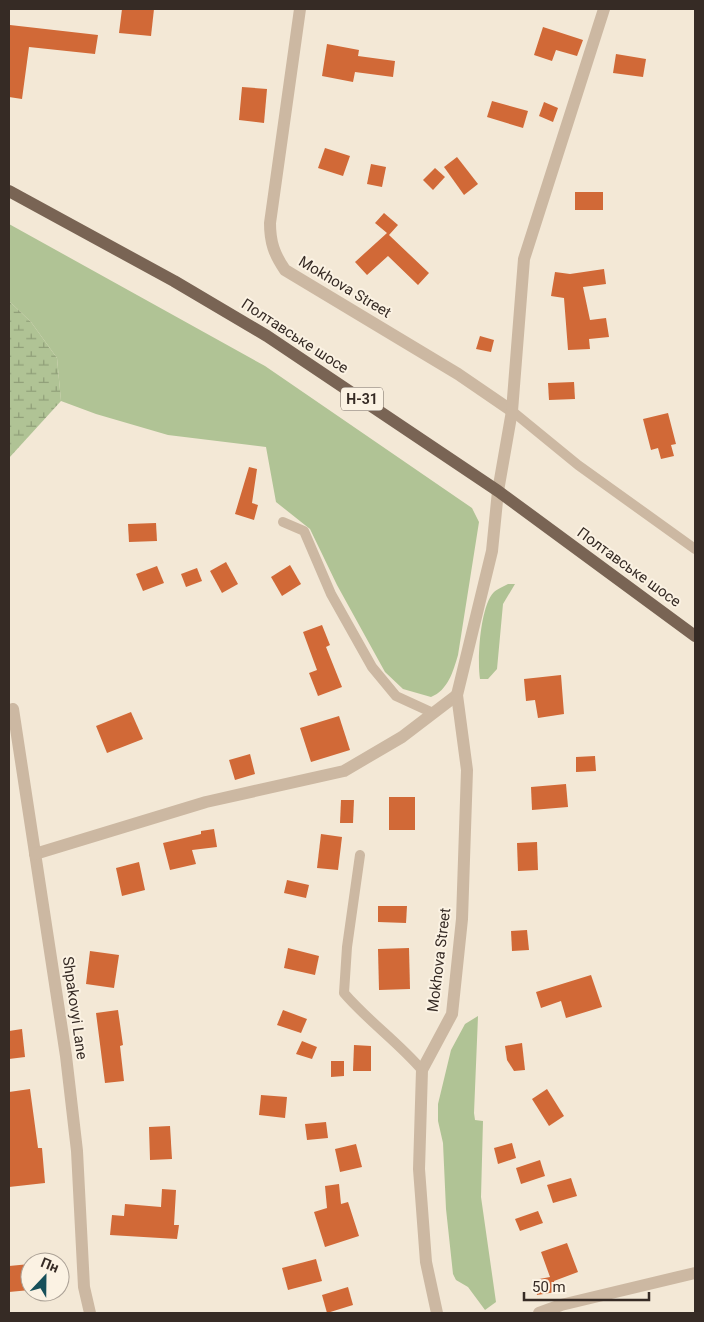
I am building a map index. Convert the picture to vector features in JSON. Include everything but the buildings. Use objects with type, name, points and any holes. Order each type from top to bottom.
[{"type":"main road","name":"Полтавське шосе","points":[[9,191],[174,281],[267,336],[498,491],[694,635]]},
{"type":"street","name":"Mokhova Street","points":[[300,9],[270,224],[270,240],[275,256],[285,270],[458,374],[512,411]]},
{"type":"street","name":"Mokhova Street","points":[[437,1313],[426,1262],[419,1169],[422,1070],[452,1014],[462,919],[467,770],[457,695],[492,551],[498,491],[512,411],[524,259],[604,9]]},
{"type":"street","points":[[35,854],[206,802],[344,771],[402,737],[457,695]]},
{"type":"street","name":"Shpakovyi Lane","points":[[13,709],[66,1056],[77,1150],[84,1287],[90,1313]]},
{"type":"street","points":[[539,1313],[561,1305],[695,1273]]},
{"type":"lane","points":[[512,411],[578,464],[695,549]]},
{"type":"lane","points":[[283,522],[304,531],[331,594],[372,666],[396,696],[433,713]]},
{"type":"lane","points":[[360,855],[347,947],[344,993],[362,1015],[407,1053],[422,1070]]},
{"type":"green space","points":[[9,224],[265,366],[472,508],[479,522],[458,655],[452,674],[442,690],[431,697],[403,689],[385,672],[337,585],[310,529],[276,502],[266,447],[168,435],[96,414],[61,401],[57,358],[31,322],[9,301]]},
{"type":"green space","points":[[9,301],[31,322],[57,358],[61,401],[9,458]]},
{"type":"green space","points":[[508,584],[515,584],[503,604],[497,669],[488,679],[480,679],[479,647],[485,609],[494,592]]},
{"type":"green space","points":[[478,1016],[474,1113],[475,1120],[483,1121],[481,1197],[496,1302],[485,1310],[468,1287],[456,1280],[453,1274],[446,1209],[443,1143],[438,1121],[438,1104],[451,1050],[465,1024]]}]
